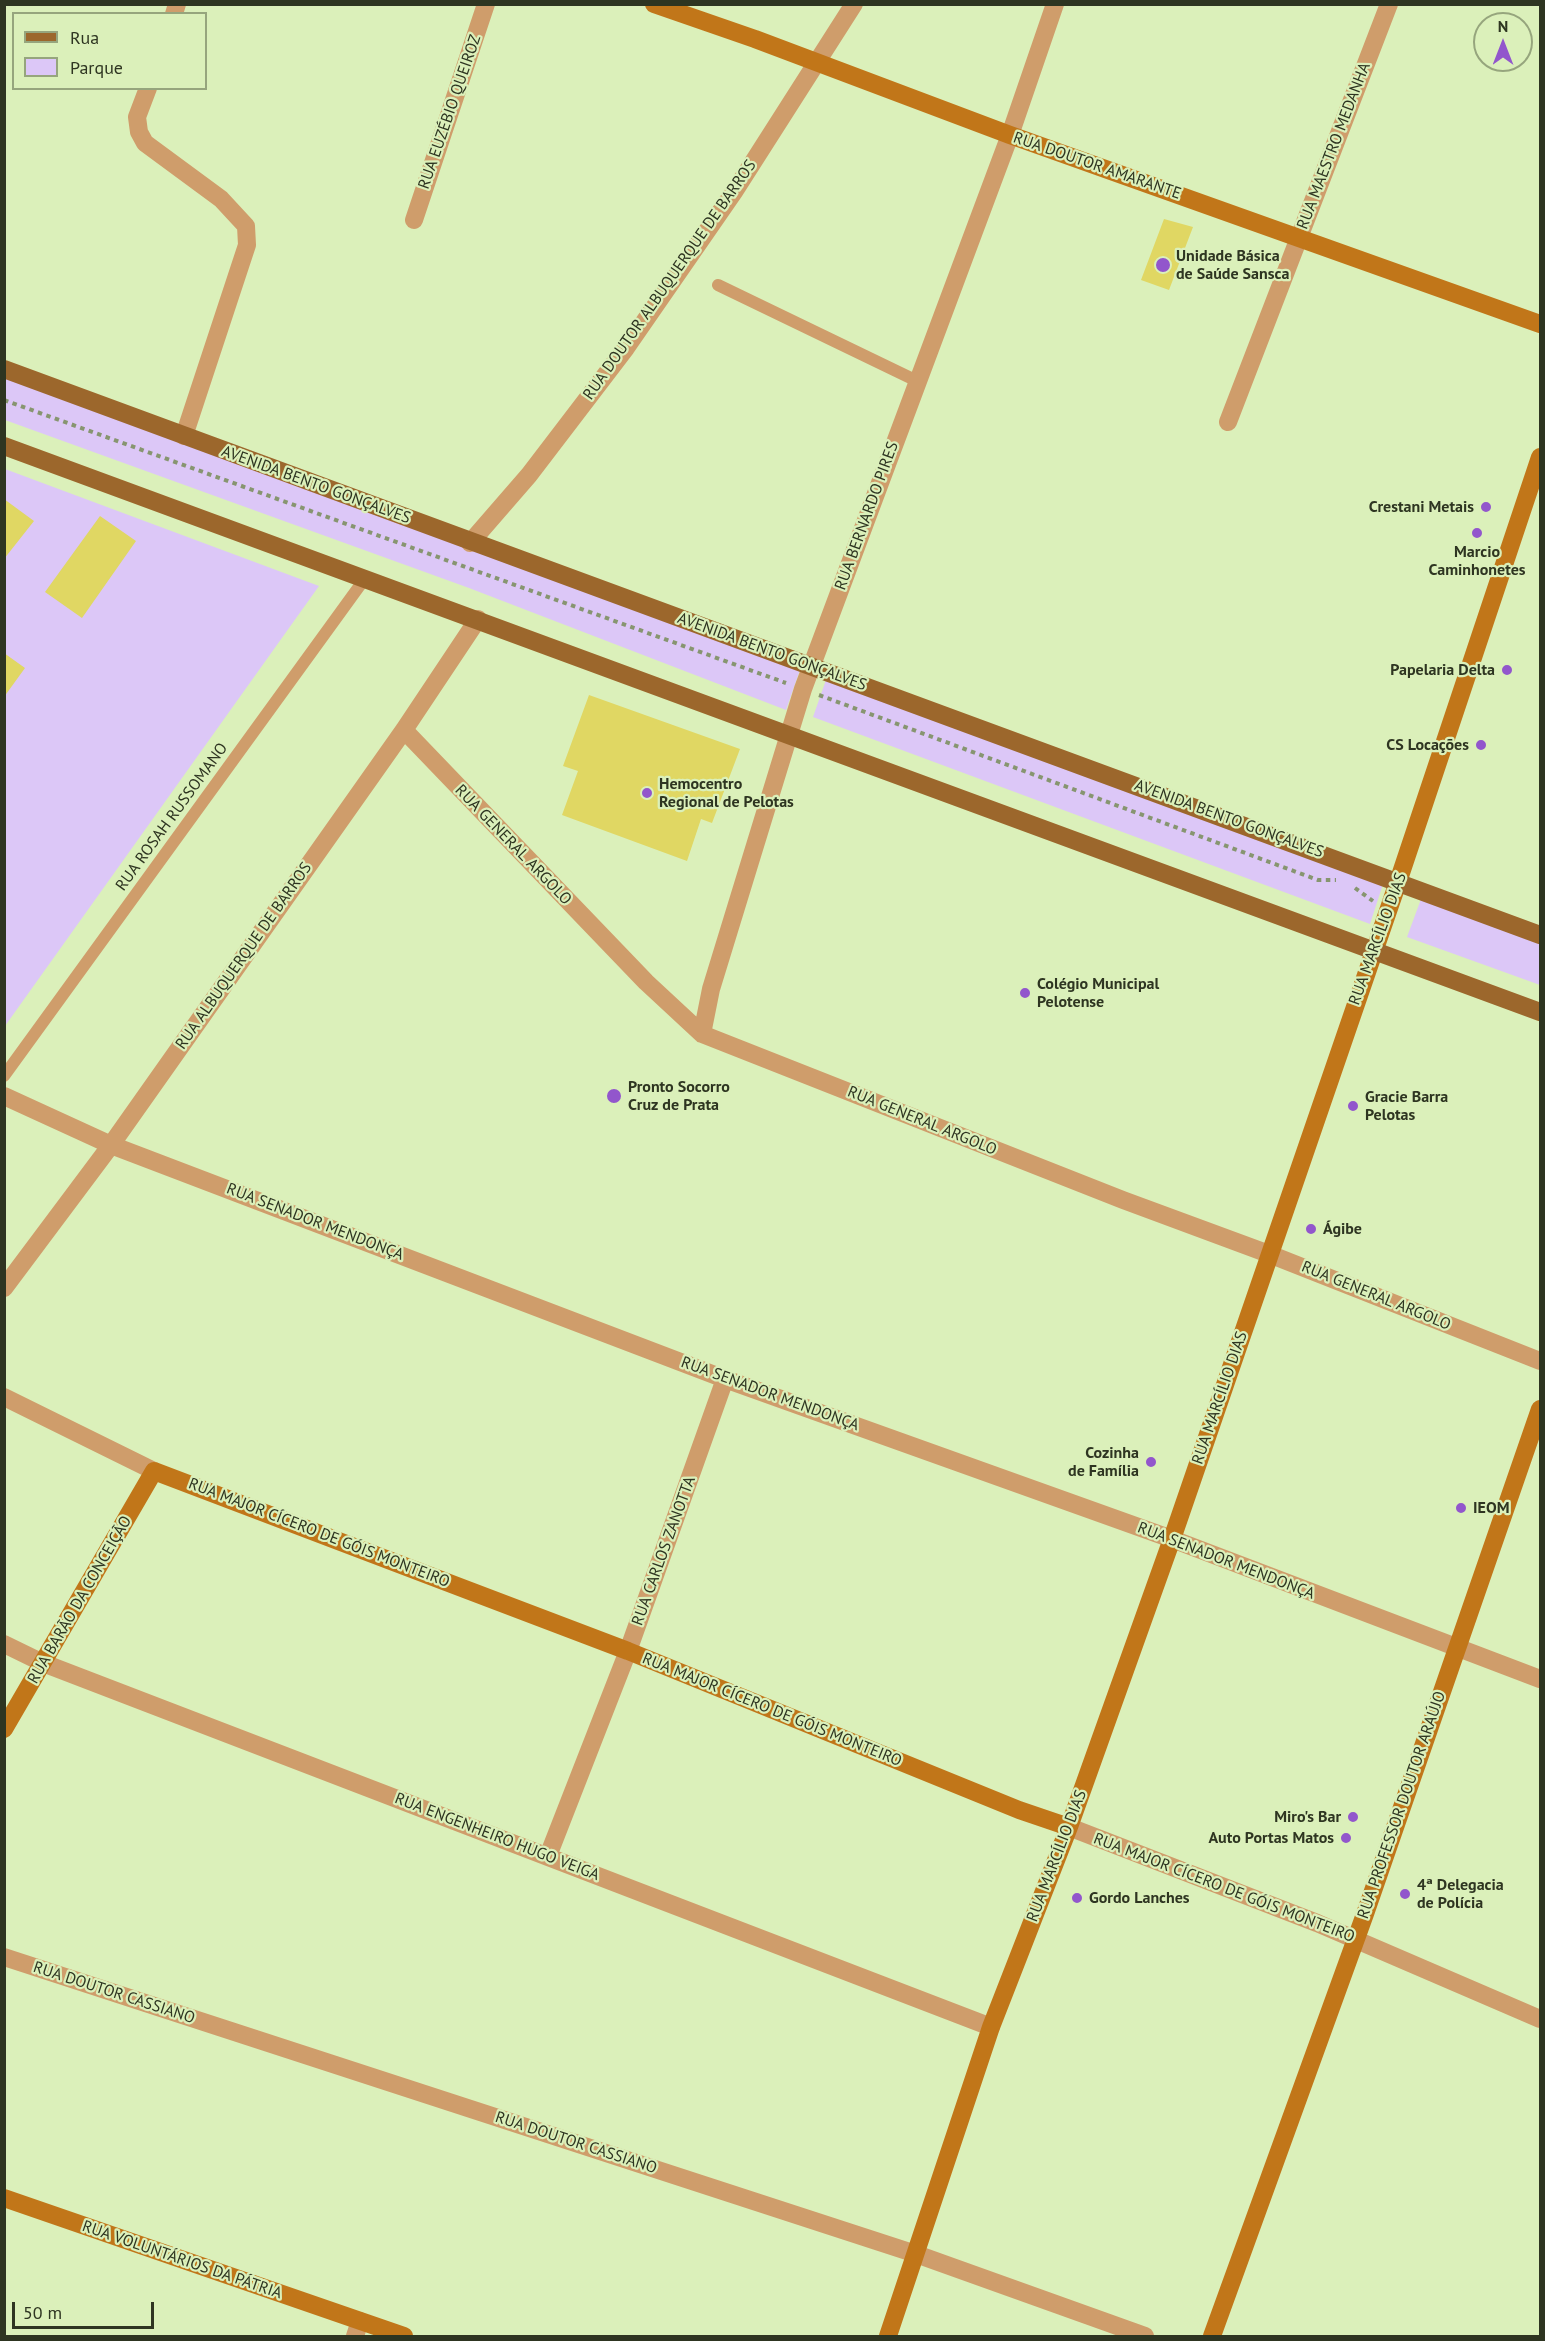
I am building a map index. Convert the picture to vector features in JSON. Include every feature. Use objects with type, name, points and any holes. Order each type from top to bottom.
[{"type":"main road","name":"AVENIDA BENTO GONÇALVES","points":[[4,369],[470,543],[812,666],[1540,935]]},
{"type":"main road","points":[[4,446],[366,577],[1540,1012]]},
{"type":"street","name":"RUA EUZÉBIO QUEIROZ","points":[[414,220],[486,4]]},
{"type":"street","name":"RUA DOUTOR AMARANTE","points":[[654,4],[818,62],[1010,135],[1540,324]]},
{"type":"street","name":"RUA DOUTOR ALBUQUERQUE DE BARROS","points":[[470,543],[529,475],[626,348],[734,192],[854,4]]},
{"type":"street","name":"RUA BERNARDO PIRES","points":[[702,1034],[711,989],[803,689],[1010,135],[1055,4]]},
{"type":"street","name":"RUA MAESTRO MEDANHA","points":[[1228,422],[1389,4]]},
{"type":"street","points":[[147,90],[137,117],[139,132],[145,143],[221,199],[246,226],[247,245],[184,436]]},
{"type":"street","name":"RUA MARCÍLIO DIAS","points":[[888,2337],[991,2028],[1069,1827],[1172,1539],[1398,882],[1540,456]]},
{"type":"street","name":"RUA ALBUQUERQUE DE BARROS","points":[[4,1288],[111,1145],[404,730],[478,619]]},
{"type":"street","name":"RUA GENERAL ARGOLO","points":[[404,730],[646,982],[702,1034],[1540,1361]]},
{"type":"street","name":"RUA SENADOR MENDONÇA","points":[[4,1096],[111,1145],[725,1379],[1172,1539],[1540,1679]]},
{"type":"street","name":"RUA CARLOS ZANOTTA","points":[[548,1856],[628,1651],[725,1379]]},
{"type":"street","name":"RUA MAJOR CÍCERO DE GÓIS MONTEIRO","points":[[4,1397],[154,1471],[628,1651],[1019,1810],[1069,1827],[1355,1939],[1540,2019]]},
{"type":"street","name":"RUA PROFESSOR DOUTOR ARAÚJO","points":[[1212,2337],[1355,1939],[1540,1408]]},
{"type":"street","name":"RUA BARÃO DA CONCEIÇÃO","points":[[4,1729],[154,1471]]},
{"type":"street","name":"RUA ENGENHEIRO HUGO VEIGA","points":[[4,1644],[44,1663],[991,2028]]},
{"type":"street","name":"RUA DOUTOR CASSIANO","points":[[4,1957],[916,2254],[1146,2337]]},
{"type":"street","name":"RUA VOLUNTÁRIOS DA PÁTRIA","points":[[4,2198],[357,2329],[404,2337]]},
{"type":"lane","points":[[718,285],[917,381]]},
{"type":"lane","name":"RUA ROSAH RUSSOMANO","points":[[4,1076],[366,577]]},
{"type":"path","points":[[4,400],[803,689],[1318,880],[1344,880]]},
{"type":"path","points":[[1352,886],[1376,904]]},
{"type":"green space","points":[[5,372],[800,670],[786,710],[469,588],[5,420]]},
{"type":"green space","points":[[5,469],[319,586],[5,1026]]},
{"type":"green space","points":[[827,677],[1383,884],[1370,924],[813,717]]},
{"type":"green space","points":[[1421,899],[1540,942],[1540,985],[1407,937]]},
{"type":"building","name":"Unidade Básica de Saúde Sansca","points":[[1164,219],[1193,227],[1169,290],[1141,280]]},
{"type":"building","points":[[4,499],[34,521],[4,559]]},
{"type":"building","points":[[100,516],[136,541],[82,618],[45,592]]},
{"type":"building","points":[[4,653],[25,668],[4,697]]},
{"type":"building","name":"Hemocentro Regional de Pelotas","points":[[589,695],[740,749],[712,823],[701,819],[687,861],[562,815],[578,771],[563,766]]},
{"type":"place","name":"Unidade Básica de Saúde Sansca","points":[[1163,265]]},
{"type":"place","name":"Crestani Metais","points":[[1486,507]]},
{"type":"place","name":"Marcio Caminhonetes","points":[[1477,533]]},
{"type":"place","name":"Papelaria Delta","points":[[1507,670]]},
{"type":"place","name":"CS Locações","points":[[1481,745]]},
{"type":"place","name":"Hemocentro Regional de Pelotas","points":[[647,793]]},
{"type":"place","name":"Colégio Municipal Pelotense","points":[[1025,993]]},
{"type":"place","name":"Pronto Socorro Cruz de Prata","points":[[614,1096]]},
{"type":"place","name":"Gracie Barra Pelotas","points":[[1353,1106]]},
{"type":"place","name":"Ágibe","points":[[1311,1229]]},
{"type":"place","name":"Cozinha de Família","points":[[1151,1462]]},
{"type":"place","name":"IEOM","points":[[1461,1508]]},
{"type":"place","name":"Miro's Bar","points":[[1353,1817]]},
{"type":"place","name":"Auto Portas Matos","points":[[1346,1838]]},
{"type":"place","name":"4ª Delegacia de Polícia","points":[[1405,1894]]},
{"type":"place","name":"Gordo Lanches","points":[[1077,1898]]}]
